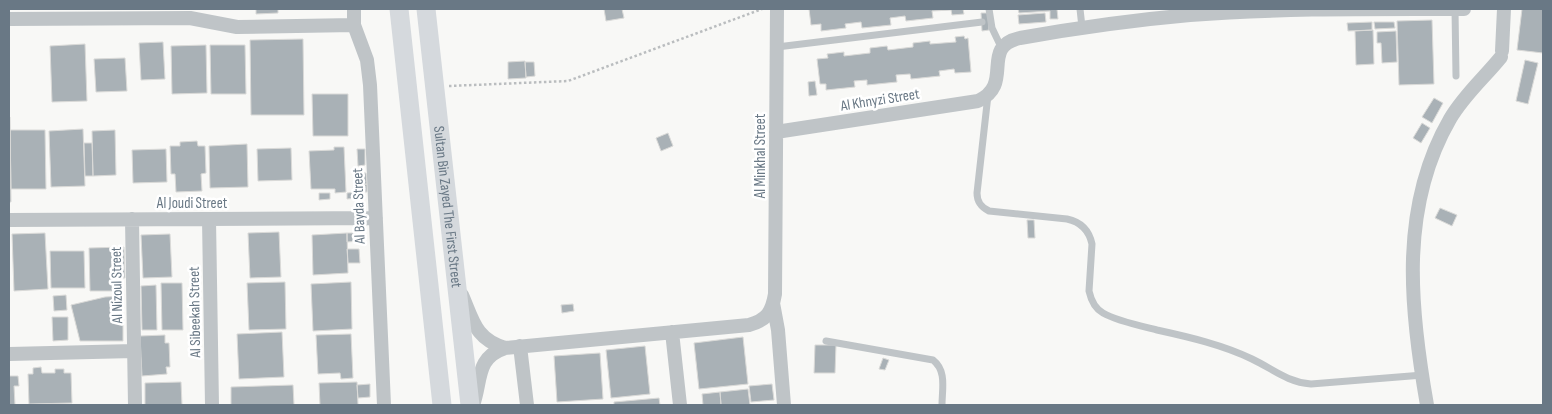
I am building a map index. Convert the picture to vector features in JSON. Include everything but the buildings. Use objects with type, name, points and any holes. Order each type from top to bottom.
[{"type":"main road","name":"Sultan Bin Zayed The First Street","points":[[399,9],[442,405]]},
{"type":"main road","name":"Sultan Bin Zayed The First Street","points":[[426,9],[472,405]]},
{"type":"street","name":"Al Bayda Street","points":[[354,9],[354,25],[364,48],[369,73],[384,405]]},
{"type":"street","name":"Al Minkhal Street","points":[[777,9],[775,294],[773,304],[778,330],[784,405]]},
{"type":"street","points":[[988,95],[992,91],[997,78],[998,57],[1002,49],[1014,39],[1082,27],[1189,16],[1325,9],[1464,9]]},
{"type":"street","points":[[1428,405],[1416,322],[1412,266],[1414,227],[1422,188],[1436,147],[1451,117],[1469,92],[1488,73],[1502,54],[1504,9]]},
{"type":"street","points":[[9,19],[182,18],[206,14],[221,25],[237,27],[354,25]]},
{"type":"street","name":"Al Khnyzi Street","points":[[776,132],[972,102],[983,99],[988,95]]},
{"type":"street","name":"Al Joudi Street","points":[[9,220],[376,218]]},
{"type":"street","name":"Al Nizoul Street","points":[[132,219],[135,405]]},
{"type":"street","name":"Al Sibeekah Street","points":[[210,219],[212,405]]},
{"type":"street","points":[[458,287],[480,334],[492,343],[505,348]]},
{"type":"street","points":[[472,405],[477,394],[479,376],[484,363],[493,353],[505,348],[749,325],[758,323],[766,318],[773,304]]},
{"type":"street","points":[[672,332],[680,405]]},
{"type":"street","points":[[520,346],[527,405]]},
{"type":"street","points":[[9,354],[134,351]]},
{"type":"lane","points":[[990,9],[987,22],[1002,49]]},
{"type":"lane","points":[[1080,9],[1082,27]]},
{"type":"lane","points":[[1456,9],[1456,76]]},
{"type":"lane","points":[[777,47],[987,22]]},
{"type":"lane","points":[[988,95],[976,193],[980,205],[989,211],[1067,219],[1084,227],[1092,244],[1089,284],[1091,298],[1098,310],[1104,314],[1236,353],[1261,364],[1283,377],[1301,383],[1311,384],[1423,376]]},
{"type":"lane","points":[[826,341],[933,360],[942,371],[942,405]]},
{"type":"path","points":[[435,87],[568,81],[762,9]]}]
